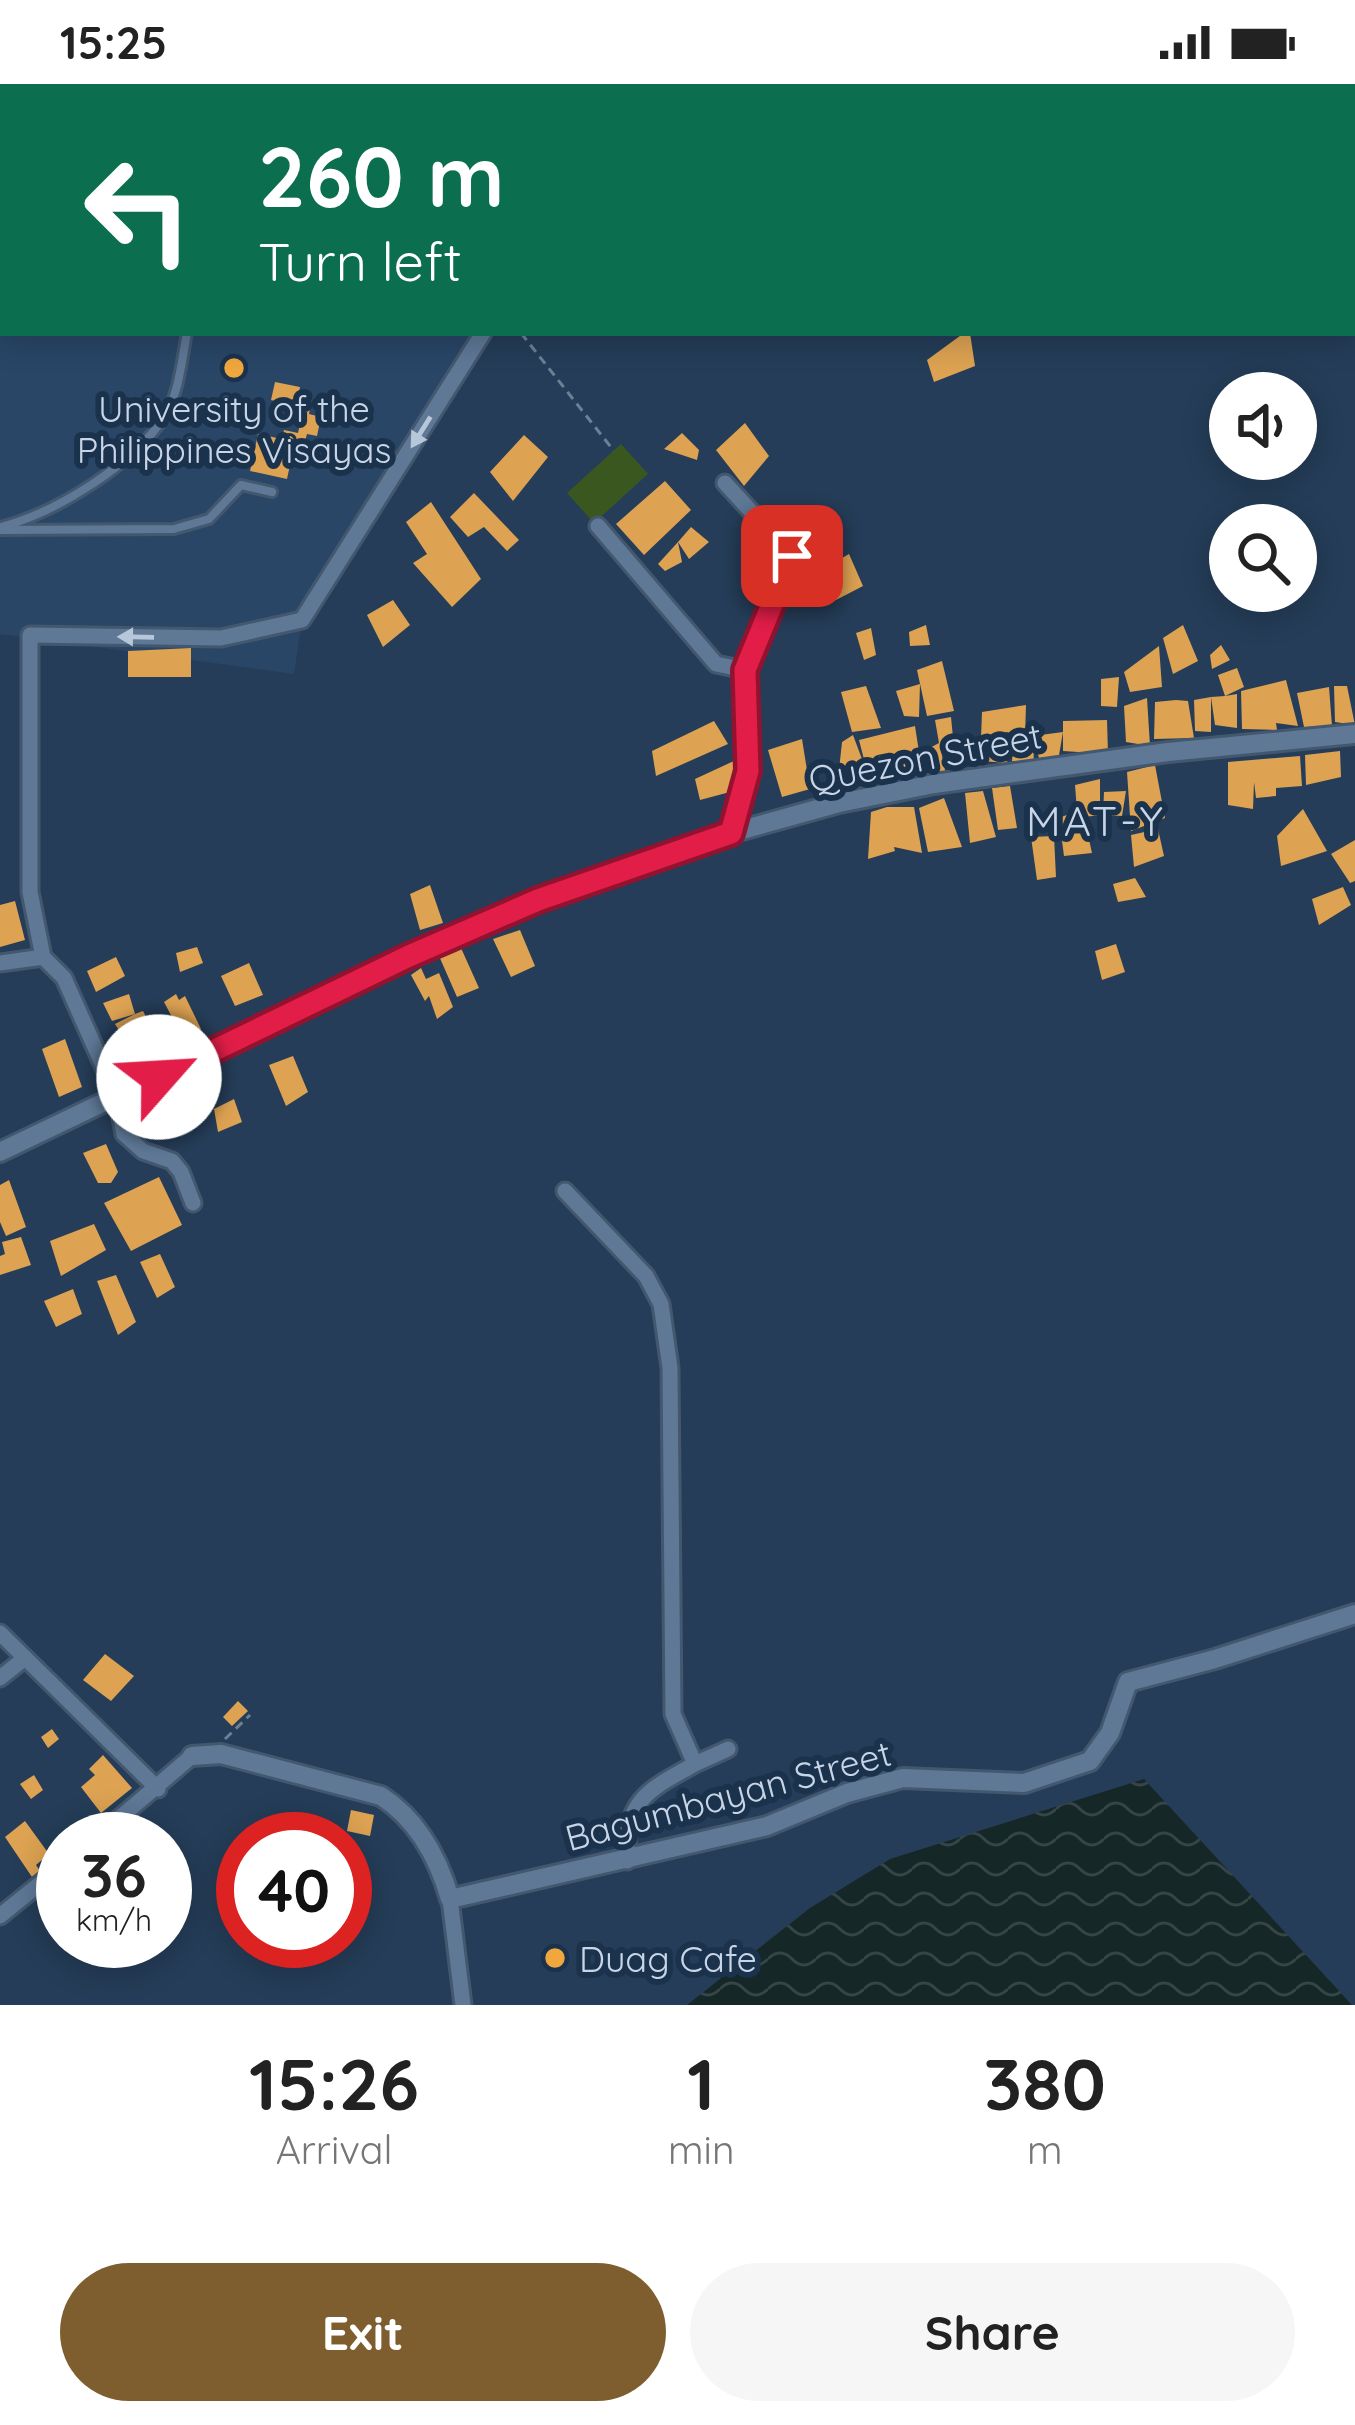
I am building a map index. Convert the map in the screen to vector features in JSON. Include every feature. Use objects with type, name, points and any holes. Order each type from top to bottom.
[{"type":"street","points":[[193,1203],[172,1161],[143,1151],[124,1134],[117,1097],[64,978],[43,957],[30,892],[31,635],[221,638],[302,620],[481,336]]},
{"type":"street","points":[[725,483],[792,556],[745,670],[748,771],[731,833]]},
{"type":"street","points":[[598,526],[716,664],[745,670]]},
{"type":"street","name":"Quezon Street","points":[[0,1151],[409,956],[538,900],[731,833],[839,803],[934,784],[1168,752],[1355,734]]},
{"type":"street","points":[[0,963],[43,957]]},
{"type":"street","points":[[565,1190],[646,1276],[662,1304],[670,1368],[674,1714],[695,1764]]},
{"type":"street","name":"Bagumbayan Street","points":[[449,1899],[767,1826],[847,1793],[903,1778],[1024,1783],[1090,1761],[1110,1733],[1127,1682],[1355,1614]]},
{"type":"street","points":[[0,1633],[158,1789]]},
{"type":"street","points":[[0,1678],[25,1658]]},
{"type":"street","points":[[627,1861],[626,1829],[635,1803],[728,1749]]},
{"type":"street","points":[[129,1812],[200,1756],[221,1754],[381,1796],[403,1810],[442,1869],[463,2005]]},
{"type":"street","points":[[0,1916],[36,1887]]},
{"type":"lane","points":[[0,529],[45,513],[135,452],[167,412],[186,336]]},
{"type":"lane","points":[[0,529],[174,529],[209,519],[241,485],[272,492]]},
{"type":"path","points":[[523,336],[614,451]]},
{"type":"path","points":[[200,1756],[250,1715]]},
{"type":"shaded area","name":"University of the Philippines Visayas","points":[[0,336],[485,336],[448,403],[302,620],[294,674],[0,634]]},
{"type":"green space","points":[[621,444],[648,474],[594,523],[567,493]]},
{"type":"water","points":[[1144,1779],[1352,2005],[687,2005],[810,1908],[890,1859]]},
{"type":"building","points":[[960,336],[970,336],[975,366],[934,382],[927,360]]},
{"type":"building","points":[[275,382],[300,387],[298,400],[311,403],[309,414],[321,417],[317,436],[307,434],[302,453],[293,451],[287,479],[250,471],[258,434],[282,439],[284,430],[298,433],[300,424],[283,420],[287,404],[271,400]]},
{"type":"building","points":[[745,423],[769,456],[744,486],[716,450]]},
{"type":"building","points":[[682,433],[699,450],[697,460],[664,449]]},
{"type":"building","points":[[524,435],[548,457],[513,501],[490,472]]},
{"type":"building","points":[[665,481],[691,510],[644,555],[616,524]]},
{"type":"building","points":[[474,493],[519,540],[507,551],[484,527],[468,537],[450,517]]},
{"type":"building","points":[[431,502],[481,579],[452,607],[413,563],[427,554],[406,522]]},
{"type":"building","points":[[691,527],[709,542],[689,559],[678,542]]},
{"type":"building","points":[[678,542],[682,562],[665,571],[658,564]]},
{"type":"building","points":[[849,554],[863,586],[836,600],[820,571]]},
{"type":"building","points":[[393,600],[410,625],[383,647],[367,615]]},
{"type":"building","points":[[926,625],[930,645],[910,646],[909,632]]},
{"type":"building","points":[[1183,625],[1198,661],[1173,674],[1163,638]]},
{"type":"building","points":[[871,628],[876,655],[864,660],[856,633]]},
{"type":"building","points":[[1221,645],[1230,660],[1212,669],[1210,655]]},
{"type":"building","points":[[1159,646],[1162,687],[1130,692],[1124,672]]},
{"type":"building","points":[[191,648],[191,677],[128,677],[128,651]]},
{"type":"building","points":[[942,661],[954,711],[927,716],[917,670]]},
{"type":"building","points":[[1237,668],[1244,687],[1225,696],[1218,675]]},
{"type":"building","points":[[1119,677],[1117,707],[1101,706],[1101,679]]},
{"type":"building","points":[[1286,680],[1298,726],[1276,723],[1277,730],[1242,729],[1241,691]]},
{"type":"building","points":[[920,684],[919,717],[904,716],[896,691]]},
{"type":"building","points":[[866,686],[881,728],[852,732],[841,692]]},
{"type":"building","points":[[1334,686],[1347,686],[1355,725],[1335,722]]},
{"type":"building","points":[[1329,687],[1332,726],[1304,727],[1297,693]]},
{"type":"building","points":[[1237,694],[1237,728],[1215,725],[1211,697]]},
{"type":"building","points":[[1211,697],[1211,732],[1195,731],[1194,700]]},
{"type":"building","points":[[1147,698],[1150,746],[1126,742],[1124,706]]},
{"type":"building","points":[[1188,701],[1194,738],[1154,739],[1155,702]]},
{"type":"building","points":[[1026,705],[1025,737],[1007,732],[981,738],[982,712]]},
{"type":"building","points":[[951,717],[955,758],[941,751],[946,775],[922,772],[926,750],[939,743],[935,720]]},
{"type":"building","points":[[1107,720],[1108,754],[1063,751],[1063,721]]},
{"type":"building","points":[[714,721],[728,744],[656,776],[652,751]]},
{"type":"building","points":[[915,726],[921,765],[837,789],[842,742],[853,735],[868,775],[859,740]]},
{"type":"building","points":[[1063,732],[1058,761],[1039,758],[1033,736]]},
{"type":"building","points":[[1033,736],[1034,765],[1012,761],[1014,737]]},
{"type":"building","points":[[1010,737],[1007,763],[982,761],[981,744],[979,766],[962,764],[961,744]]},
{"type":"building","points":[[802,739],[810,789],[782,797],[768,750]]},
{"type":"building","points":[[1340,751],[1341,777],[1306,785],[1305,755]]},
{"type":"building","points":[[1300,756],[1302,786],[1276,788],[1276,796],[1256,798],[1254,782],[1253,809],[1228,805],[1228,762]]},
{"type":"building","points":[[736,760],[745,788],[700,800],[695,779]]},
{"type":"building","points":[[1155,765],[1165,818],[1131,831],[1127,772]]},
{"type":"building","points":[[1100,779],[1100,815],[1084,817],[1092,853],[1064,856],[1059,818],[1077,811],[1075,785]]},
{"type":"building","points":[[1010,786],[1017,828],[998,830],[992,788]]},
{"type":"building","points":[[983,791],[996,837],[970,843],[965,793]]},
{"type":"building","points":[[1126,791],[1122,816],[1103,815],[1104,792]]},
{"type":"building","points":[[944,798],[962,847],[928,852],[919,808]]},
{"type":"building","points":[[914,807],[922,853],[894,847],[895,851],[868,859],[871,812]]},
{"type":"building","points":[[1303,809],[1327,851],[1281,866],[1277,836]]},
{"type":"building","points":[[1158,829],[1164,856],[1134,867],[1131,835]]},
{"type":"building","points":[[1054,836],[1056,877],[1037,880],[1031,837]]},
{"type":"building","points":[[1355,840],[1355,881],[1350,883],[1331,854]]},
{"type":"building","points":[[1135,878],[1146,897],[1118,902],[1113,884]]},
{"type":"building","points":[[430,885],[443,923],[420,930],[410,894]]},
{"type":"building","points":[[1343,887],[1351,905],[1319,925],[1312,899]]},
{"type":"building","points":[[15,901],[25,940],[0,947],[0,905]]},
{"type":"building","points":[[520,930],[535,966],[511,977],[493,939]]},
{"type":"building","points":[[1116,944],[1125,972],[1102,980],[1095,951]]},
{"type":"building","points":[[197,947],[203,963],[180,972],[176,953]]},
{"type":"building","points":[[461,948],[479,988],[457,997],[439,956]]},
{"type":"building","points":[[116,957],[125,976],[96,992],[87,971]]},
{"type":"building","points":[[249,963],[263,995],[235,1006],[221,976]]},
{"type":"building","points":[[421,968],[426,979],[439,973],[453,1007],[437,1019],[429,996],[425,1001],[411,975]]},
{"type":"building","points":[[129,994],[135,1014],[112,1021],[103,1003]]},
{"type":"building","points":[[176,994],[179,1000],[185,996],[201,1029],[183,1038],[164,1002]]},
{"type":"building","points":[[143,1011],[154,1032],[130,1048],[115,1024]]},
{"type":"building","points":[[65,1039],[82,1087],[59,1097],[42,1049]]},
{"type":"building","points":[[293,1056],[308,1092],[286,1106],[269,1065]]},
{"type":"building","points":[[234,1099],[242,1122],[218,1132],[214,1109]]},
{"type":"building","points":[[106,1144],[118,1172],[111,1183],[98,1183],[83,1153]]},
{"type":"building","points":[[159,1177],[182,1225],[131,1251],[104,1203]]},
{"type":"building","points":[[9,1180],[26,1227],[6,1236],[0,1222],[0,1185]]},
{"type":"building","points":[[94,1224],[106,1250],[61,1276],[50,1241]]},
{"type":"building","points":[[21,1237],[31,1265],[0,1275],[0,1256],[5,1254],[2,1242]]},
{"type":"building","points":[[160,1254],[175,1287],[157,1298],[140,1262]]},
{"type":"building","points":[[116,1275],[136,1322],[118,1335],[97,1281]]},
{"type":"building","points":[[73,1289],[82,1314],[56,1327],[44,1301]]},
{"type":"building","points":[[105,1654],[134,1676],[111,1701],[83,1680]]},
{"type":"building","points":[[238,1701],[248,1711],[232,1726],[223,1717]]},
{"type":"building","points":[[52,1729],[59,1739],[48,1748],[41,1737]]},
{"type":"building","points":[[103,1755],[132,1788],[100,1812],[81,1787],[95,1775],[89,1769]]},
{"type":"building","points":[[34,1775],[43,1790],[31,1799],[20,1784]]},
{"type":"building","points":[[25,1821],[36,1836],[36,1874],[32,1877],[5,1837]]},
{"type":"place","name":"University of the Philippines Visayas","points":[[234,368]]},
{"type":"place","name":"Duag Cafe","points":[[555,1958]]},
{"type":"district","name":"MAT-Y","points":[[1096,820]]},
{"type":"route","points":[[159,1077],[409,956],[538,900],[731,833],[748,771],[745,670],[792,556]]}]
